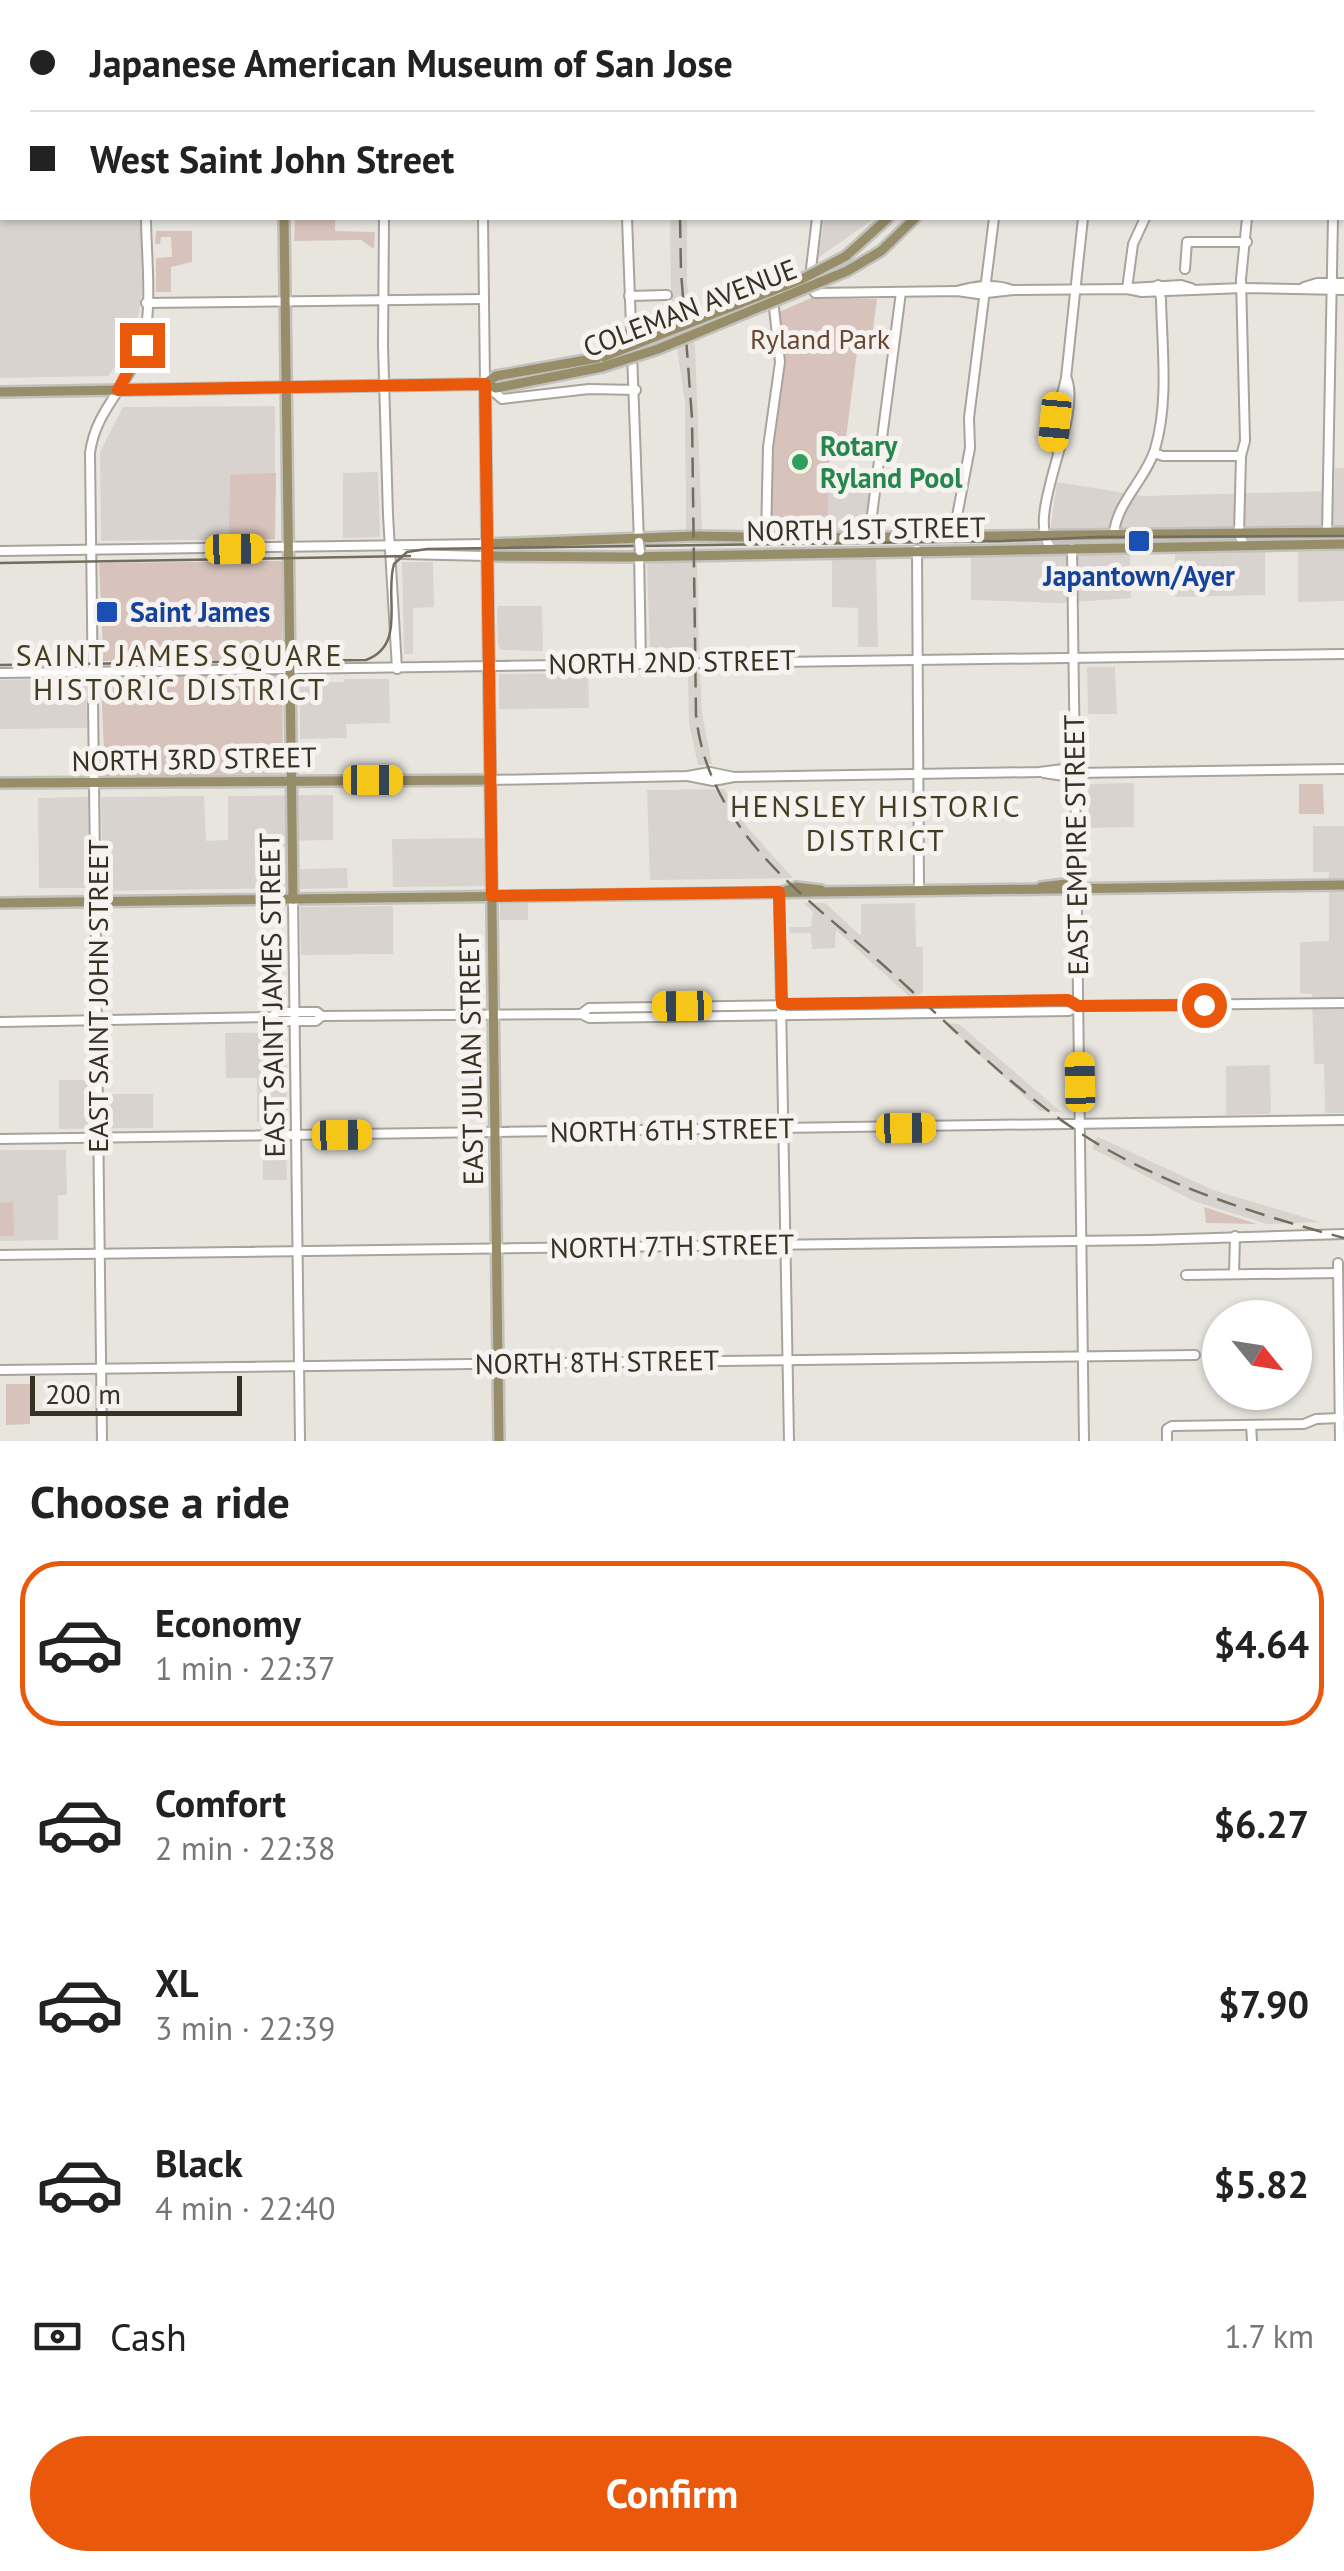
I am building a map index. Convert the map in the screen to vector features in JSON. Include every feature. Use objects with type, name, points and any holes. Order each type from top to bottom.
[{"type":"main road","name":"EAST SAINT JAMES STREET","points":[[284,220],[293,898]]},
{"type":"main road","name":"COLEMAN AVENUE","points":[[602,362],[802,279],[846,256],[886,220]]},
{"type":"main road","name":"COLEMAN AVENUE","points":[[0,392],[485,384],[496,388],[658,350],[847,271],[894,242],[914,220]]},
{"type":"main road","name":"EAST JULIAN STREET","points":[[485,384],[499,1441]]},
{"type":"main road","name":"NORTH 1ST STREET","points":[[486,556],[766,538],[1344,532]]},
{"type":"main road","name":"NORTH 1ST STREET","points":[[486,544],[917,550],[1344,544]]},
{"type":"main road","name":"NORTH 3RD STREET","points":[[0,783],[490,780]]},
{"type":"main road","points":[[0,903],[1344,885]]},
{"type":"street","name":"EAST SAINT JOHN STREET","points":[[102,1441],[91,444],[100,417],[142,345],[146,220]]},
{"type":"street","points":[[384,220],[390,548],[397,669]]},
{"type":"street","points":[[484,220],[485,384],[502,399],[588,389],[636,390]]},
{"type":"street","points":[[627,220],[636,390],[641,662]]},
{"type":"street","points":[[817,220],[810,268],[815,293],[1344,286]]},
{"type":"street","points":[[953,537],[970,448],[969,418],[994,220]]},
{"type":"street","points":[[1050,548],[1043,535],[1084,220]]},
{"type":"street","points":[[1127,289],[1133,244],[1144,220]]},
{"type":"street","points":[[1244,546],[1239,534],[1241,456],[1245,441],[1242,288],[1246,220]]},
{"type":"street","points":[[1327,533],[1332,220]]},
{"type":"street","points":[[1185,268],[1187,242],[1247,242]]},
{"type":"street","points":[[773,302],[811,287]]},
{"type":"street","points":[[766,538],[768,447],[780,362],[772,288]]},
{"type":"street","points":[[1114,533],[1117,515],[1143,478],[1154,453],[1162,414],[1159,289]]},
{"type":"street","points":[[869,538],[901,292]]},
{"type":"street","points":[[629,296],[666,295]]},
{"type":"street","points":[[146,303],[484,299]]},
{"type":"street","points":[[1154,453],[1241,456]]},
{"type":"street","name":"NORTH 1ST STREET","points":[[0,552],[486,544]]},
{"type":"street","name":"NORTH 1ST STREET","points":[[390,548],[403,554],[486,556]]},
{"type":"street","name":"EAST EMPIRE STREET","points":[[1072,548],[1084,1441]]},
{"type":"street","points":[[917,550],[920,888]]},
{"type":"street","name":"NORTH 2ND STREET","points":[[0,673],[1344,654]]},
{"type":"street","name":"NORTH 3RD STREET","points":[[490,780],[688,776],[710,772],[734,777],[1039,772],[1055,776],[1344,769]]},
{"type":"street","points":[[779,892],[789,1441]]},
{"type":"street","name":"EAST SAINT JAMES STREET","points":[[293,898],[300,1441]]},
{"type":"street","points":[[581,1014],[589,1008],[782,1004],[1068,1000],[1078,1006]]},
{"type":"street","points":[[0,1022],[271,1017],[278,1012],[295,1016],[317,1012],[322,1016],[581,1014],[590,1018],[1069,1011],[1078,1006],[1344,1002]]},
{"type":"street","name":"NORTH 6TH STREET","points":[[0,1139],[1344,1120]]},
{"type":"street","name":"NORTH 7TH STREET","points":[[0,1254],[1344,1234]]},
{"type":"street","points":[[1234,1236],[1234,1274]]},
{"type":"street","points":[[1186,1275],[1338,1268],[1342,1354],[1340,1441]]},
{"type":"street","name":"NORTH 8TH STREET","points":[[0,1370],[1194,1355]]},
{"type":"street","points":[[1166,1441],[1172,1426],[1304,1424],[1340,1418]]},
{"type":"street","points":[[1251,1424],[1252,1441]]},
{"type":"shaded area","points":[[0,220],[142,220],[142,292],[136,332],[108,376],[0,378]]},
{"type":"shaded area","points":[[670,220],[687,220],[687,284],[695,346],[702,531],[686,530],[685,403],[671,305]]},
{"type":"shaded area","points":[[824,220],[872,220],[818,258]]},
{"type":"shaded area","points":[[275,406],[275,539],[101,541],[100,452],[123,407]]},
{"type":"shaded area","name":"Rotary Ryland Pool","points":[[800,449],[809,453],[813,462],[809,471],[800,475],[791,471],[787,462],[791,453]]},
{"type":"shaded area","points":[[1335,468],[1344,468],[1344,529],[1050,532],[1057,482],[1143,496],[1334,491]]},
{"type":"shaded area","points":[[378,472],[380,537],[343,538],[343,473]]},
{"type":"shaded area","points":[[871,492],[865,535],[827,532],[826,493]]},
{"type":"shaded area","points":[[1344,551],[1344,601],[1298,602],[1298,552]]},
{"type":"shaded area","points":[[1265,552],[1265,595],[1175,597],[1175,553]]},
{"type":"shaded area","points":[[1130,553],[1131,598],[1060,603],[971,600],[971,555]]},
{"type":"shaded area","points":[[876,557],[878,647],[858,647],[858,608],[832,607],[832,559]]},
{"type":"shaded area","points":[[697,559],[699,650],[650,647],[647,566],[650,562]]},
{"type":"shaded area","points":[[402,562],[433,562],[434,607],[413,608],[413,654],[404,654]]},
{"type":"shaded area","points":[[497,606],[542,606],[543,651],[501,650]]},
{"type":"shaded area","points":[[1087,667],[1115,667],[1117,714],[1088,714]]},
{"type":"shaded area","points":[[588,673],[589,708],[499,709],[499,674]]},
{"type":"shaded area","points":[[700,673],[702,714],[712,764],[698,765],[689,723],[688,674]]},
{"type":"shaded area","points":[[86,678],[87,728],[0,729],[0,680]]},
{"type":"shaded area","points":[[389,679],[390,723],[346,724],[347,738],[300,739],[300,683]]},
{"type":"shaded area","points":[[1134,783],[1134,827],[1089,828],[1088,784]]},
{"type":"shaded area","points":[[724,789],[747,827],[793,878],[650,880],[647,790]]},
{"type":"shaded area","points":[[333,795],[333,840],[287,841],[287,888],[103,891],[101,797],[204,796],[206,841],[228,840],[228,796]]},
{"type":"shaded area","points":[[88,797],[89,888],[39,888],[38,798]]},
{"type":"shaded area","points":[[1313,826],[1344,826],[1344,1113],[1325,1113],[1324,1064],[1314,1064],[1312,994],[1300,993],[1300,942],[1329,941],[1329,872],[1313,872]]},
{"type":"shaded area","points":[[485,838],[486,886],[393,887],[392,839]]},
{"type":"shaded area","points":[[347,868],[348,888],[300,889],[300,869]]},
{"type":"shaded area","points":[[500,903],[528,903],[528,920],[500,920]]},
{"type":"shaded area","points":[[804,903],[825,903],[861,936],[861,904],[915,903],[916,947],[923,947],[923,992],[912,999],[836,930],[835,948],[812,949],[811,933],[790,933],[789,927],[811,927],[813,912]]},
{"type":"shaded area","points":[[393,906],[393,954],[301,955],[300,907]]},
{"type":"shaded area","points":[[945,1023],[959,1024],[1061,1112],[1040,1111]]},
{"type":"shaded area","points":[[286,1032],[287,1122],[257,1122],[257,1078],[226,1078],[225,1033]]},
{"type":"shaded area","points":[[1270,1065],[1271,1114],[1226,1115],[1226,1066]]},
{"type":"shaded area","points":[[59,1080],[92,1080],[93,1094],[153,1094],[153,1128],[59,1129]]},
{"type":"shaded area","points":[[1098,1137],[1213,1190],[1320,1222],[1267,1224],[1196,1202],[1093,1149]]},
{"type":"shaded area","points":[[286,1148],[287,1180],[263,1180],[263,1149]]},
{"type":"shaded area","points":[[0,1150],[66,1150],[67,1195],[58,1195],[58,1240],[0,1241]]},
{"type":"green space","points":[[295,220],[335,220],[335,231],[375,232],[374,249],[361,240],[294,241]]},
{"type":"green space","points":[[156,231],[192,231],[192,262],[171,267],[171,292],[156,292],[156,258],[172,257],[171,237],[161,237],[160,244],[155,244]]},
{"type":"green space","name":"Ryland Park","points":[[811,298],[877,299],[871,344],[858,344],[846,438],[830,436],[827,540],[769,539],[770,468],[785,358],[777,313]]},
{"type":"green space","points":[[276,473],[275,539],[229,540],[230,475]]},
{"type":"green space","points":[[282,561],[282,660],[100,661],[103,650],[99,563]]},
{"type":"green space","points":[[173,674],[282,674],[283,774],[105,776],[101,679]]},
{"type":"green space","points":[[1299,784],[1323,784],[1324,814],[1299,814]]},
{"type":"green space","points":[[13,1202],[14,1236],[0,1236],[0,1203]]},
{"type":"green space","points":[[1204,1207],[1257,1224],[1206,1223]]},
{"type":"green space","points":[[6,1384],[30,1384],[30,1424],[6,1425]]},
{"type":"tram line","points":[[0,665],[366,660],[379,653],[390,631],[394,564],[407,552],[427,549],[1344,536]]},
{"type":"tram line","points":[[0,563],[410,556]]},
{"type":"railway","points":[[680,220],[692,418],[696,715],[709,770],[736,821],[767,861],[804,897],[991,1064],[1079,1132],[1138,1166],[1195,1191],[1344,1238]]},
{"type":"place","name":"Rotary Ryland Pool","points":[[800,462]]},
{"type":"place","name":"Japantown/Ayer","points":[[1139,541]]},
{"type":"place","name":"Saint James","points":[[107,612]]},
{"type":"district","name":"SAINT JAMES SQUARE HISTORIC DISTRICT","points":[[180,673]]},
{"type":"district","name":"HENSLEY HISTORIC DISTRICT","points":[[876,824]]},
{"type":"route","points":[[142,345],[118,390],[485,384],[492,896],[779,892],[782,1004],[1068,1000],[1078,1006],[1204,1005]]}]
